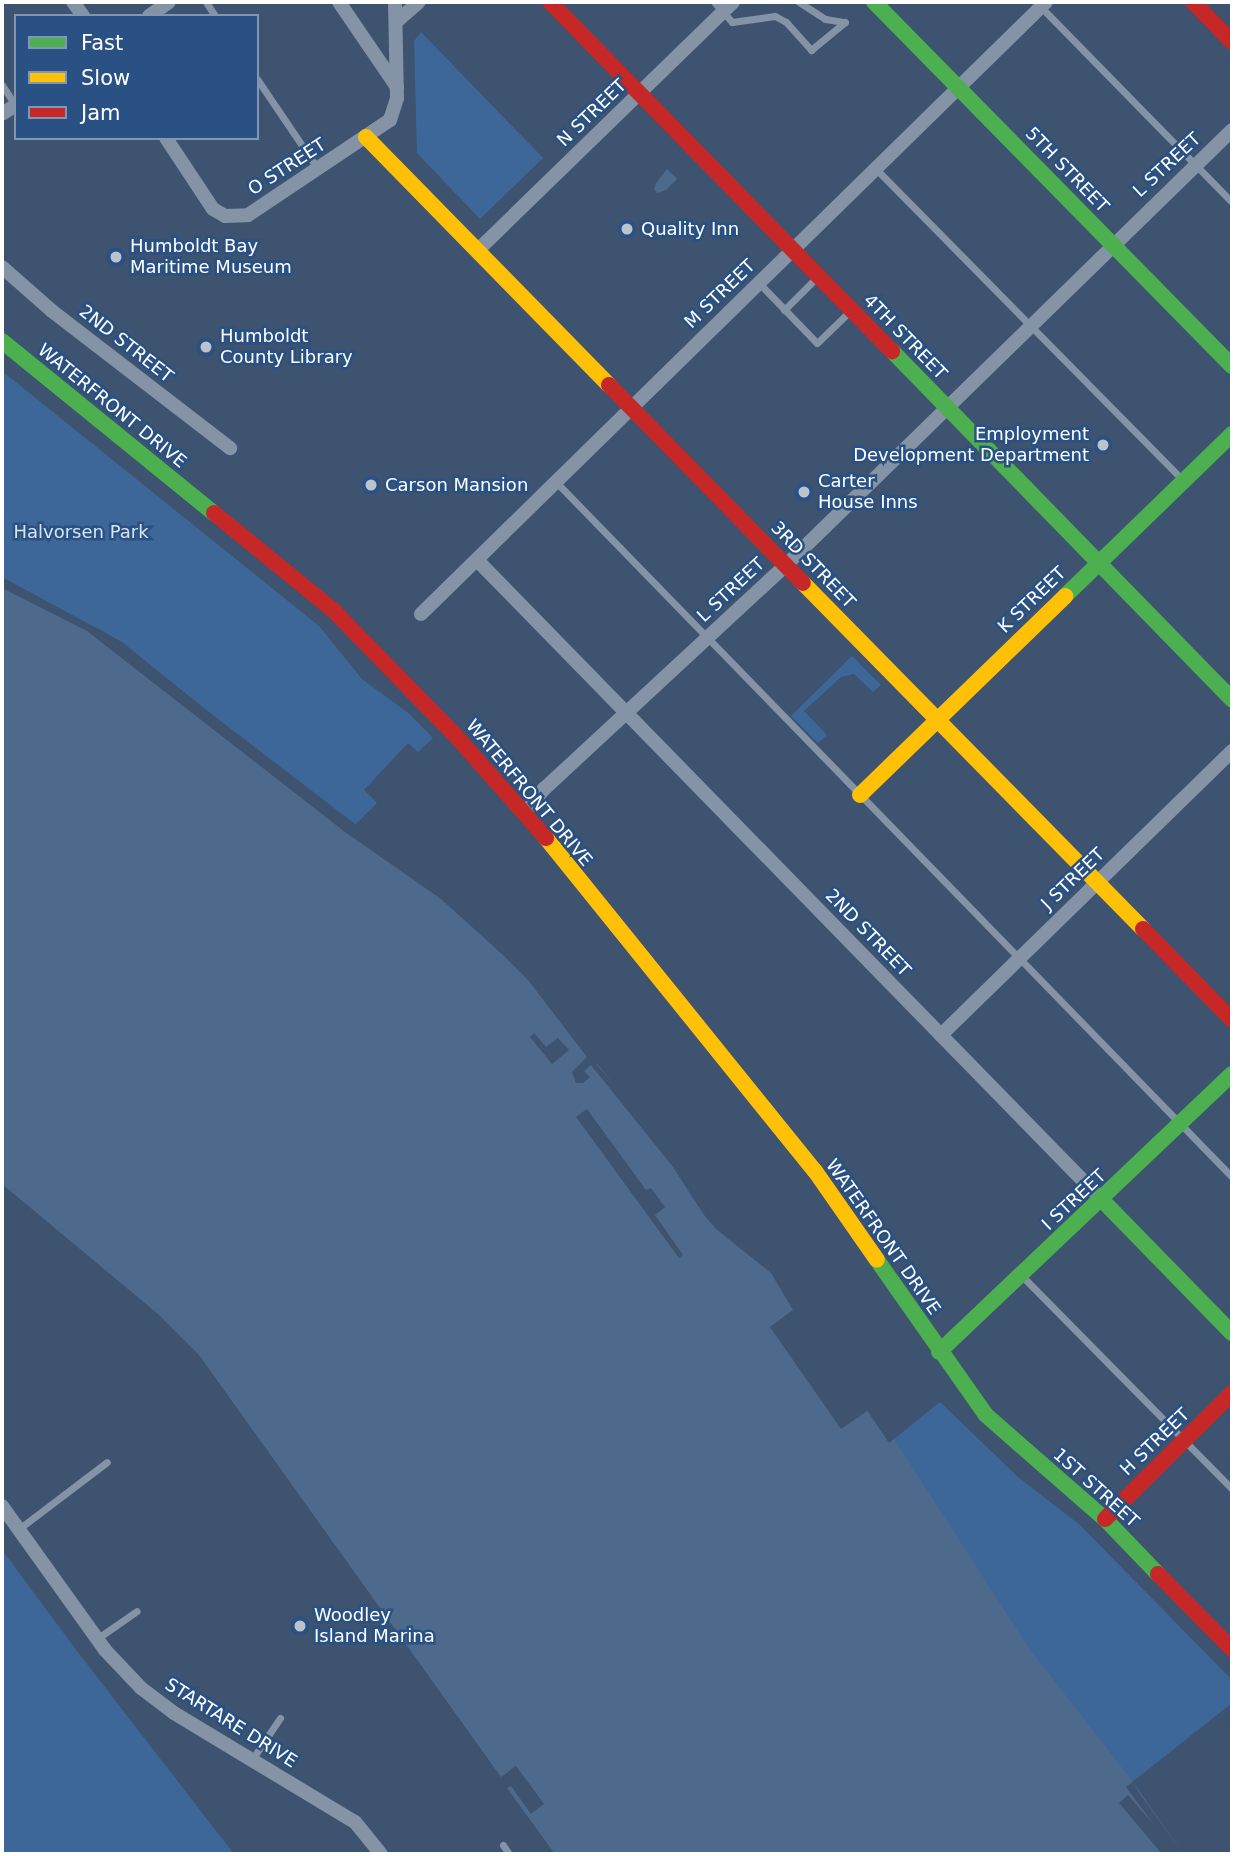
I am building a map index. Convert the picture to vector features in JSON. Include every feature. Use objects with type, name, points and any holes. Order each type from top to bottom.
[{"type":"main road","name":"4TH STREET","points":[[550,2],[1232,699]]},
{"type":"main road","name":"5TH STREET","points":[[874,2],[1232,366]]},
{"type":"main road","points":[[1193,2],[1232,42]]},
{"type":"main road","name":"3RD STREET","points":[[366,137],[1232,1020]]},
{"type":"main road","name":"WATERFRONT DRIVE","points":[[2,341],[333,610],[454,734],[525,813],[816,1171],[939,1352]]},
{"type":"main road","name":"K STREET","points":[[860,795],[1232,434]]},
{"type":"main road","name":"I STREET","points":[[939,1352],[1182,1125],[1232,1074]]},
{"type":"main road","name":"2ND STREET","points":[[1102,1200],[1232,1333]]},
{"type":"main road","name":"1ST STREET","points":[[939,1352],[986,1415],[1006,1436],[1105,1519],[1232,1649]]},
{"type":"main road","name":"H STREET","points":[[1105,1519],[1232,1393]]},
{"type":"street","points":[[152,14],[169,2]]},
{"type":"street","points":[[339,2],[397,87]]},
{"type":"street","points":[[366,137],[390,120],[396,107],[395,2]]},
{"type":"street","points":[[396,22],[419,2]]},
{"type":"street","name":"M STREET","points":[[421,614],[876,169],[1041,3]]},
{"type":"street","name":"N STREET","points":[[477,251],[726,9]]},
{"type":"street","name":"L STREET","points":[[525,813],[544,789],[786,565],[1232,130]]},
{"type":"street","name":"O STREET","points":[[167,140],[213,209],[225,216],[248,215],[366,137]]},
{"type":"street","name":"2ND STREET","points":[[2,267],[51,311],[230,448]]},
{"type":"street","name":"2ND STREET","points":[[477,560],[1102,1200]]},
{"type":"street","name":"J STREET","points":[[941,1035],[1232,751]]},
{"type":"street","name":"STARTARE DRIVE","points":[[2,1506],[117,1664],[148,1693],[251,1761],[355,1822],[381,1854]]},
{"type":"lane","points":[[726,9],[775,16],[786,22],[811,50],[845,22],[825,19],[799,2]]},
{"type":"lane","points":[[1041,3],[1232,202]]},
{"type":"lane","points":[[259,82],[318,170]]},
{"type":"lane","points":[[2,85],[14,103]]},
{"type":"lane","points":[[876,169],[1183,481]]},
{"type":"lane","points":[[784,310],[819,275]]},
{"type":"lane","points":[[759,283],[817,343],[852,310]]},
{"type":"lane","points":[[555,482],[1232,1177]]},
{"type":"lane","points":[[1022,1276],[1232,1489]]},
{"type":"lane","points":[[20,1528],[107,1462]]},
{"type":"lane","points":[[97,1638],[137,1611]]},
{"type":"lane","points":[[251,1761],[280,1718]]},
{"type":"lane","points":[[502,1845],[509,1854]]},
{"type":"green space","points":[[421,32],[543,158],[480,219],[417,153],[414,41]]},
{"type":"green space","name":"Halvorsen Park","points":[[2,371],[319,626],[362,679],[407,712],[433,738],[418,752],[408,743],[364,790],[377,803],[352,828],[122,642],[2,577]]},
{"type":"green space","points":[[852,656],[881,685],[873,692],[854,674],[841,677],[804,711],[827,735],[818,743],[791,716]]},
{"type":"green space","points":[[940,1402],[1018,1477],[1080,1525],[1232,1680],[1232,1703],[1126,1787],[1119,1803],[889,1443]]},
{"type":"green space","points":[[2,1550],[80,1655],[234,1854],[2,1854]]},
{"type":"shaded area","points":[[667,169],[677,179],[666,190],[657,193],[654,189],[656,183]]},
{"type":"shaded area","points":[[2,584],[89,624],[491,936],[516,963],[524,965],[542,986],[543,994],[658,1138],[714,1214],[753,1238],[764,1249],[798,1307],[889,1443],[894,1439],[1028,1647],[1133,1782],[1183,1854],[546,1854],[185,1348],[2,1191]]},
{"type":"pier","points":[[2,581],[103,631],[444,892],[443,896],[491,936],[516,963],[524,965],[542,986],[543,994],[591,1053],[596,1053],[597,1065],[658,1138],[714,1214],[753,1238],[764,1249],[798,1307],[801,1305],[870,1409],[841,1429],[770,1327],[793,1310],[771,1273],[716,1229],[673,1167],[591,1065],[584,1071],[590,1077],[583,1083],[576,1083],[572,1072],[587,1057],[528,980],[503,955],[441,899],[345,832],[87,631],[2,588]]},
{"type":"pier","points":[[534,1033],[546,1047],[558,1038],[569,1050],[552,1064],[530,1037]]},
{"type":"pier","points":[[587,1109],[646,1190],[651,1188],[665,1207],[655,1215],[683,1255],[679,1258],[576,1117]]},
{"type":"pier","points":[[2,1184],[158,1314],[199,1355],[501,1777],[516,1766],[544,1804],[531,1814],[511,1786],[507,1788],[555,1854],[541,1854],[183,1351],[2,1196]]},
{"type":"pier","points":[[1133,1782],[1183,1854],[1162,1854],[1119,1803],[1128,1795],[1154,1825],[1126,1787]]},
{"type":"traffic: fast","points":[[874,2],[1232,366]]},
{"type":"traffic: fast","points":[[2,341],[214,513]]},
{"type":"traffic: fast","points":[[892,351],[1232,699]]},
{"type":"traffic: fast","points":[[1065,596],[1232,434]]},
{"type":"traffic: fast","points":[[939,1352],[1232,1074]]},
{"type":"traffic: fast","points":[[1102,1200],[1232,1333]]},
{"type":"traffic: fast","points":[[877,1260],[986,1415],[1105,1519],[1158,1574]]},
{"type":"traffic: slow","points":[[366,137],[609,385]]},
{"type":"traffic: slow","points":[[803,583],[1143,929]]},
{"type":"traffic: slow","points":[[860,795],[1065,596]]},
{"type":"traffic: slow","points":[[546,838],[815,1171],[877,1260]]},
{"type":"traffic: jam","points":[[550,2],[892,351]]},
{"type":"traffic: jam","points":[[1193,2],[1232,42]]},
{"type":"traffic: jam","points":[[609,385],[803,583]]},
{"type":"traffic: jam","points":[[214,513],[333,610],[454,734],[546,838]]},
{"type":"traffic: jam","points":[[1143,929],[1232,1020]]},
{"type":"traffic: jam","points":[[1105,1519],[1232,1393]]},
{"type":"traffic: jam","points":[[1158,1574],[1232,1649]]},
{"type":"place","name":"Quality Inn","points":[[627,229]]},
{"type":"place","name":"Humboldt Bay Maritime Museum","points":[[116,257]]},
{"type":"place","name":"Humboldt County Library","points":[[206,347]]},
{"type":"place","name":"Employment Development Department","points":[[1103,445]]},
{"type":"place","name":"Carson Mansion","points":[[371,485]]},
{"type":"place","name":"Carter House Inns","points":[[804,492]]},
{"type":"place","name":"Woodley Island Marina","points":[[300,1626]]}]
